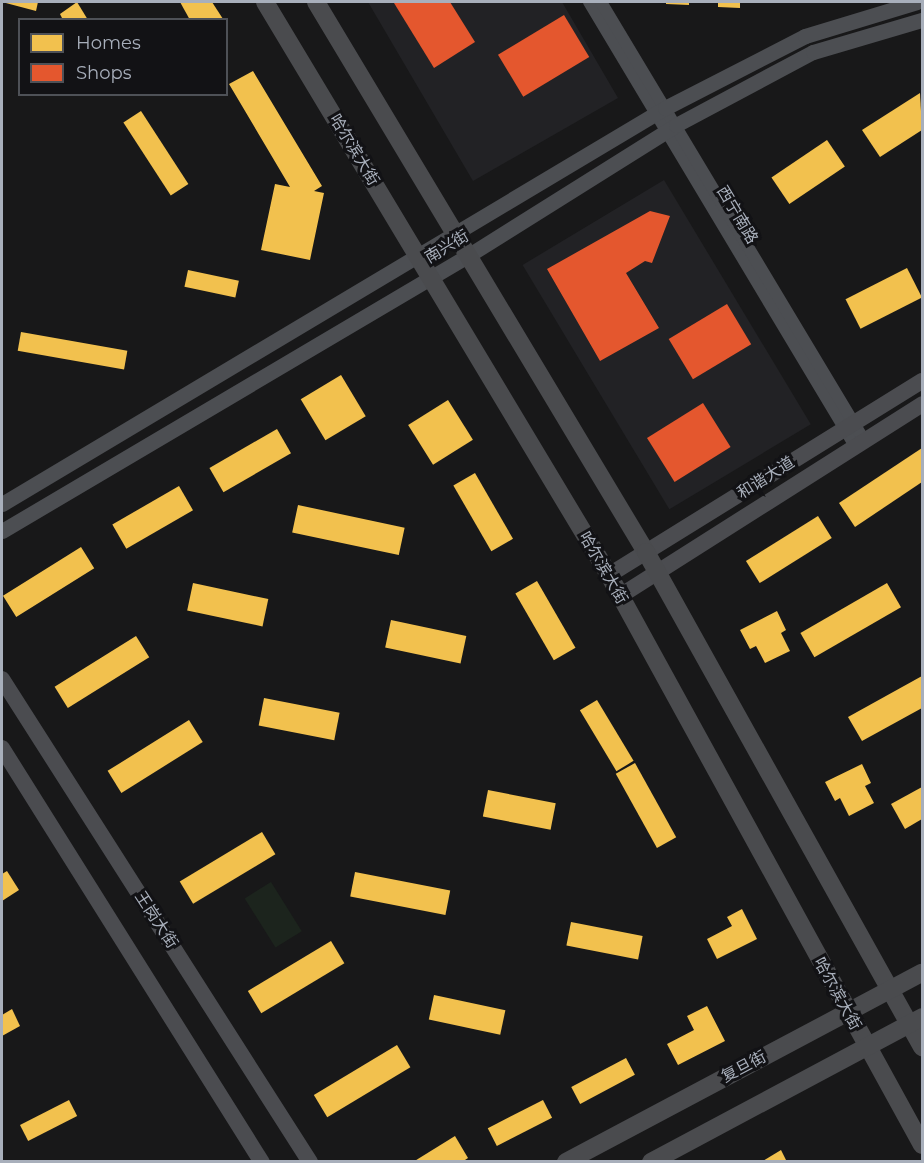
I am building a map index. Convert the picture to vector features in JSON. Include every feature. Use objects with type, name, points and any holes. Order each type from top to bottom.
[{"type":"main road","name":"哈尔滨大街","points":[[265,2],[609,575],[922,1145]]},
{"type":"main road","points":[[316,2],[646,552],[891,989],[916,1021],[922,1047]]},
{"type":"main road","name":"和谐大道","points":[[609,575],[922,381]]},
{"type":"main road","name":"和谐大道","points":[[620,596],[922,404]]},
{"type":"main road","name":"王岗大街","points":[[2,680],[310,1161]]},
{"type":"main road","points":[[2,748],[262,1161]]},
{"type":"main road","name":"复旦街","points":[[566,1161],[922,973]]},
{"type":"main road","points":[[651,1161],[916,1021]]},
{"type":"street","name":"西宁南路","points":[[589,2],[661,110]]},
{"type":"street","name":"西宁南路","points":[[601,2],[671,128],[859,443]]},
{"type":"street","name":"南兴街","points":[[2,504],[455,236],[661,110],[805,36],[917,2]]},
{"type":"street","name":"南兴街","points":[[2,531],[469,255],[671,128],[813,52],[922,20]]},
{"type":"shaded area","points":[[368,2],[562,2],[618,98],[473,181]]},
{"type":"shaded area","points":[[664,180],[811,424],[669,509],[523,265]]},
{"type":"shaded area","points":[[271,882],[302,931],[275,948],[245,898]]},
{"type":"building: Homes","points":[[2,2],[38,2],[36,11]]},
{"type":"building: Homes","points":[[77,2],[87,18],[62,18],[60,14]]},
{"type":"building: Homes","points":[[180,2],[212,2],[222,18],[189,18]]},
{"type":"building: Homes","points":[[666,2],[689,2],[689,5],[666,4]]},
{"type":"building: Homes","points":[[718,2],[740,2],[740,8],[718,7]]},
{"type":"building: Homes","points":[[253,71],[322,186],[314,191],[324,193],[310,260],[261,250],[275,184],[290,187],[229,84]]},
{"type":"building: Homes","points":[[920,93],[922,130],[880,157],[862,130]]},
{"type":"building: Homes","points":[[141,111],[188,184],[171,195],[123,122]]},
{"type":"building: Homes","points":[[827,140],[845,167],[789,204],[771,177]]},
{"type":"building: Homes","points":[[907,268],[922,297],[861,329],[846,299]]},
{"type":"building: Homes","points":[[188,270],[239,281],[235,297],[184,287]]},
{"type":"building: Homes","points":[[21,332],[127,351],[124,369],[18,351]]},
{"type":"building: Homes","points":[[341,375],[366,416],[325,440],[301,399]]},
{"type":"building: Homes","points":[[448,400],[473,440],[433,465],[408,425]]},
{"type":"building: Homes","points":[[277,429],[291,453],[223,492],[209,468]]},
{"type":"building: Homes","points":[[922,448],[922,482],[855,527],[839,503]]},
{"type":"building: Homes","points":[[475,473],[513,539],[491,551],[453,485]]},
{"type":"building: Homes","points":[[179,486],[193,510],[126,549],[112,524]]},
{"type":"building: Homes","points":[[298,505],[405,528],[399,555],[292,532]]},
{"type":"building: Homes","points":[[818,516],[832,538],[760,583],[746,561]]},
{"type":"building: Homes","points":[[81,547],[94,568],[16,617],[3,596]]},
{"type":"building: Homes","points":[[537,581],[576,648],[554,660],[515,594]]},
{"type":"building: Homes","points":[[193,583],[268,599],[262,626],[187,610]]},
{"type":"building: Homes","points":[[887,583],[901,607],[814,657],[800,633]]},
{"type":"building: Homes","points":[[777,611],[786,630],[781,633],[790,651],[765,663],[756,646],[750,649],[740,630]]},
{"type":"building: Homes","points":[[391,620],[466,636],[460,663],[385,647]]},
{"type":"building: Homes","points":[[136,636],[149,657],[68,708],[55,687]]},
{"type":"building: Homes","points":[[922,676],[922,708],[862,741],[848,717]]},
{"type":"building: Homes","points":[[264,698],[340,713],[334,740],[259,725]]},
{"type":"building: Homes","points":[[597,700],[634,761],[616,771],[580,710]]},
{"type":"building: Homes","points":[[189,720],[203,742],[121,793],[108,771]]},
{"type":"building: Homes","points":[[635,763],[676,837],[657,848],[616,774]]},
{"type":"building: Homes","points":[[862,764],[871,783],[865,786],[874,803],[849,816],[840,798],[835,801],[825,782]]},
{"type":"building: Homes","points":[[922,787],[922,819],[905,829],[891,804]]},
{"type":"building: Homes","points":[[488,790],[556,803],[551,830],[483,817]]},
{"type":"building: Homes","points":[[262,832],[275,854],[193,904],[180,881]]},
{"type":"building: Homes","points":[[7,871],[19,890],[2,901],[2,874]]},
{"type":"building: Homes","points":[[355,872],[450,891],[445,915],[350,897]]},
{"type":"building: Homes","points":[[742,909],[757,939],[717,959],[707,939],[732,926],[727,917]]},
{"type":"building: Homes","points":[[571,922],[643,936],[638,959],[566,946]]},
{"type":"building: Homes","points":[[331,941],[344,963],[261,1013],[248,991]]},
{"type":"building: Homes","points":[[434,995],[505,1010],[500,1035],[429,1019]]},
{"type":"building: Homes","points":[[707,1006],[725,1041],[678,1065],[667,1044],[694,1030],[687,1016]]},
{"type":"building: Homes","points":[[12,1009],[20,1026],[2,1036],[2,1015]]},
{"type":"building: Homes","points":[[397,1045],[410,1067],[327,1117],[314,1095]]},
{"type":"building: Homes","points":[[626,1058],[635,1075],[580,1104],[571,1087]]},
{"type":"building: Homes","points":[[69,1100],[77,1116],[28,1141],[20,1125]]},
{"type":"building: Homes","points":[[543,1100],[552,1118],[497,1146],[488,1128]]},
{"type":"building: Homes","points":[[455,1136],[468,1158],[462,1162],[413,1162]]},
{"type":"building: Homes","points":[[781,1150],[787,1162],[761,1162]]},
{"type":"building: Shops","points":[[450,2],[475,42],[434,68],[394,3]]},
{"type":"building: Shops","points":[[564,15],[589,57],[523,97],[498,55]]},
{"type":"building: Shops","points":[[650,211],[670,216],[652,263],[645,261],[626,273],[659,328],[600,361],[547,269]]},
{"type":"building: Shops","points":[[727,304],[751,344],[693,379],[669,339]]},
{"type":"building: Shops","points":[[703,403],[731,447],[675,482],[647,438]]}]
